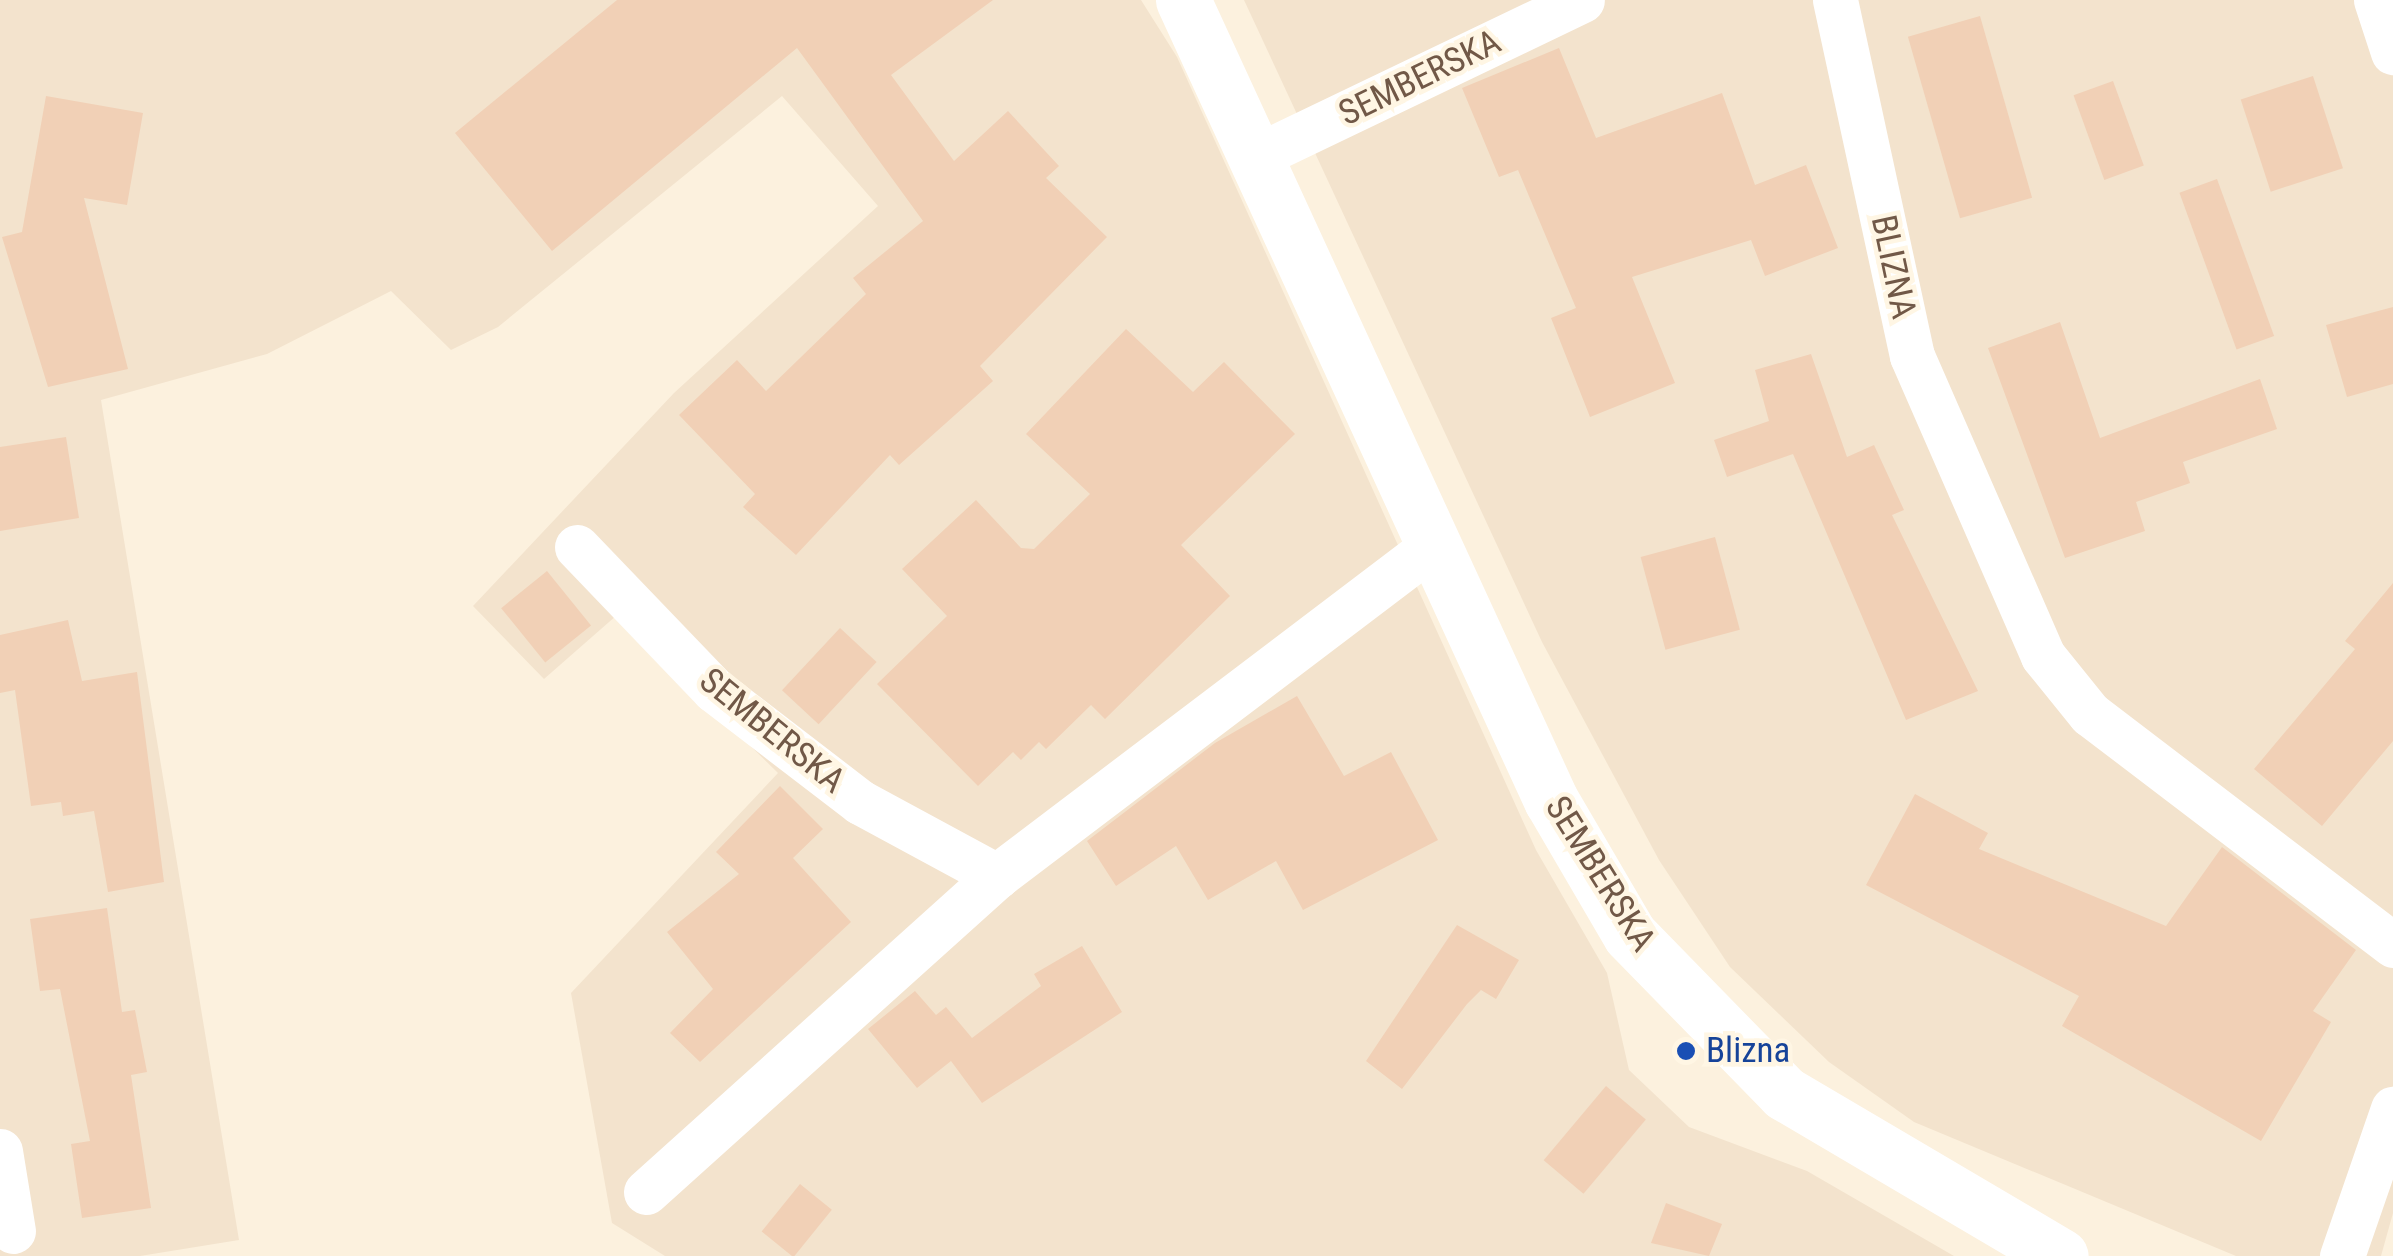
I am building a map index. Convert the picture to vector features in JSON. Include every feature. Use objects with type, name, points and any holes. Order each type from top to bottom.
[{"type":"main road","name":"SEMBERSKA","points":[[1183,0],[1258,155],[1551,800],[1630,935],[1693,1007],[1784,1093],[2061,1256]]},
{"type":"street","name":"SEMBERSKA","points":[[1258,155],[1582,0]]},
{"type":"street","name":"BLIZNA","points":[[1835,0],[1912,356],[2044,656],[2090,714],[2393,945]]},
{"type":"street","points":[[2376,0],[2393,52]]},
{"type":"street","points":[[646,1192],[997,876],[1435,544]]},
{"type":"street","name":"SEMBERSKA","points":[[578,546],[714,690],[860,802],[997,876]]},
{"type":"street","points":[[2342,1256],[2393,1109]]},
{"type":"street","points":[[0,1151],[13,1231]]},
{"type":"shaded area","points":[[0,0],[1141,0],[1177,57],[1536,850],[1607,973],[1629,1070],[1689,1127],[1807,1171],[1954,1256],[665,1256],[612,1223],[571,993],[778,773],[617,615],[544,679],[473,606],[674,393],[878,206],[782,96],[498,327],[451,350],[391,291],[267,354],[101,400],[239,1240],[140,1256],[0,1256]]},
{"type":"shaded area","points":[[1244,0],[2393,0],[2393,1213],[2381,1256],[2236,1256],[1914,1122],[1829,1062],[1730,967],[1659,860],[1542,642]]},
{"type":"building","points":[[617,0],[993,0],[891,75],[954,161],[1008,111],[1059,166],[1046,178],[1107,237],[980,366],[993,381],[899,465],[890,455],[796,555],[743,507],[755,494],[679,415],[737,360],[766,391],[866,294],[853,278],[923,221],[797,48],[552,251],[455,133]]},
{"type":"building","points":[[1980,16],[2032,198],[1960,218],[1908,37]]},
{"type":"building","points":[[1559,48],[1596,138],[1722,93],[1755,185],[1806,165],[1838,248],[1765,276],[1751,240],[1632,277],[1675,383],[1590,417],[1551,318],[1576,308],[1518,170],[1499,177],[1462,88]]},
{"type":"building","points":[[2313,76],[2343,168],[2271,192],[2241,99]]},
{"type":"building","points":[[2113,81],[2144,166],[2104,180],[2074,95]]},
{"type":"building","points":[[46,96],[143,113],[127,205],[84,198],[128,369],[48,387],[2,237],[22,232]]},
{"type":"building","points":[[2217,179],[2274,336],[2237,350],[2179,193]]},
{"type":"building","points":[[2393,307],[2393,384],[2347,397],[2326,325]]},
{"type":"building","points":[[2060,322],[2100,438],[2260,379],[2277,429],[2183,462],[2190,483],[2136,502],[2145,531],[2065,558],[1988,348]]},
{"type":"building","points":[[1126,329],[1193,392],[1224,362],[1295,434],[1181,545],[1230,596],[1105,719],[1091,705],[1046,749],[1039,742],[1021,760],[1013,752],[978,786],[877,684],[947,616],[902,569],[976,500],[1021,548],[1034,549],[1090,494],[1026,434]]},
{"type":"building","points":[[1811,354],[1847,457],[1874,445],[1904,510],[1892,515],[1978,691],[1906,720],[1793,454],[1727,477],[1714,440],[1769,421],[1755,370]]},
{"type":"building","points":[[66,437],[79,518],[0,531],[0,447]]},
{"type":"building","points":[[1715,537],[1740,630],[1665,650],[1641,557]]},
{"type":"building","points":[[547,571],[591,625],[545,663],[501,608]]},
{"type":"building","points":[[2393,583],[2393,741],[2322,826],[2254,769],[2355,649],[2345,641]]},
{"type":"building","points":[[68,620],[82,681],[137,672],[164,882],[108,892],[94,811],[63,816],[61,802],[31,806],[15,690],[0,693],[0,635]]},
{"type":"building","points":[[840,628],[877,662],[819,724],[782,690]]},
{"type":"building","points":[[1297,696],[1344,776],[1391,752],[1438,840],[1303,910],[1276,861],[1208,900],[1176,846],[1116,886],[1087,841],[1215,743]]},
{"type":"building","points":[[780,786],[823,829],[793,858],[851,922],[700,1062],[670,1033],[713,989],[667,932],[739,874],[716,852]]},
{"type":"building","points":[[1915,794],[1988,833],[1979,849],[2166,926],[2222,847],[2356,950],[2313,1011],[2331,1022],[2261,1141],[2062,1026],[2079,996],[1866,885]]},
{"type":"building","points":[[107,908],[122,1012],[135,1010],[147,1072],[131,1075],[151,1208],[82,1218],[71,1144],[90,1141],[60,989],[40,991],[30,919]]},
{"type":"building","points":[[1457,925],[1519,960],[1496,999],[1481,990],[1402,1089],[1366,1061]]},
{"type":"building","points":[[1082,946],[1122,1012],[982,1103],[951,1061],[917,1088],[868,1029],[915,991],[936,1015],[946,1007],[972,1038],[1041,986],[1034,974]]},
{"type":"building","points":[[1606,1086],[1646,1119],[1583,1194],[1544,1160]]},
{"type":"building","points":[[800,1184],[832,1210],[794,1256],[762,1231]]},
{"type":"building","points":[[1666,1203],[1722,1224],[1709,1256],[1651,1243]]},
{"type":"place","name":"Blizna","points":[[1686,1051]]}]
